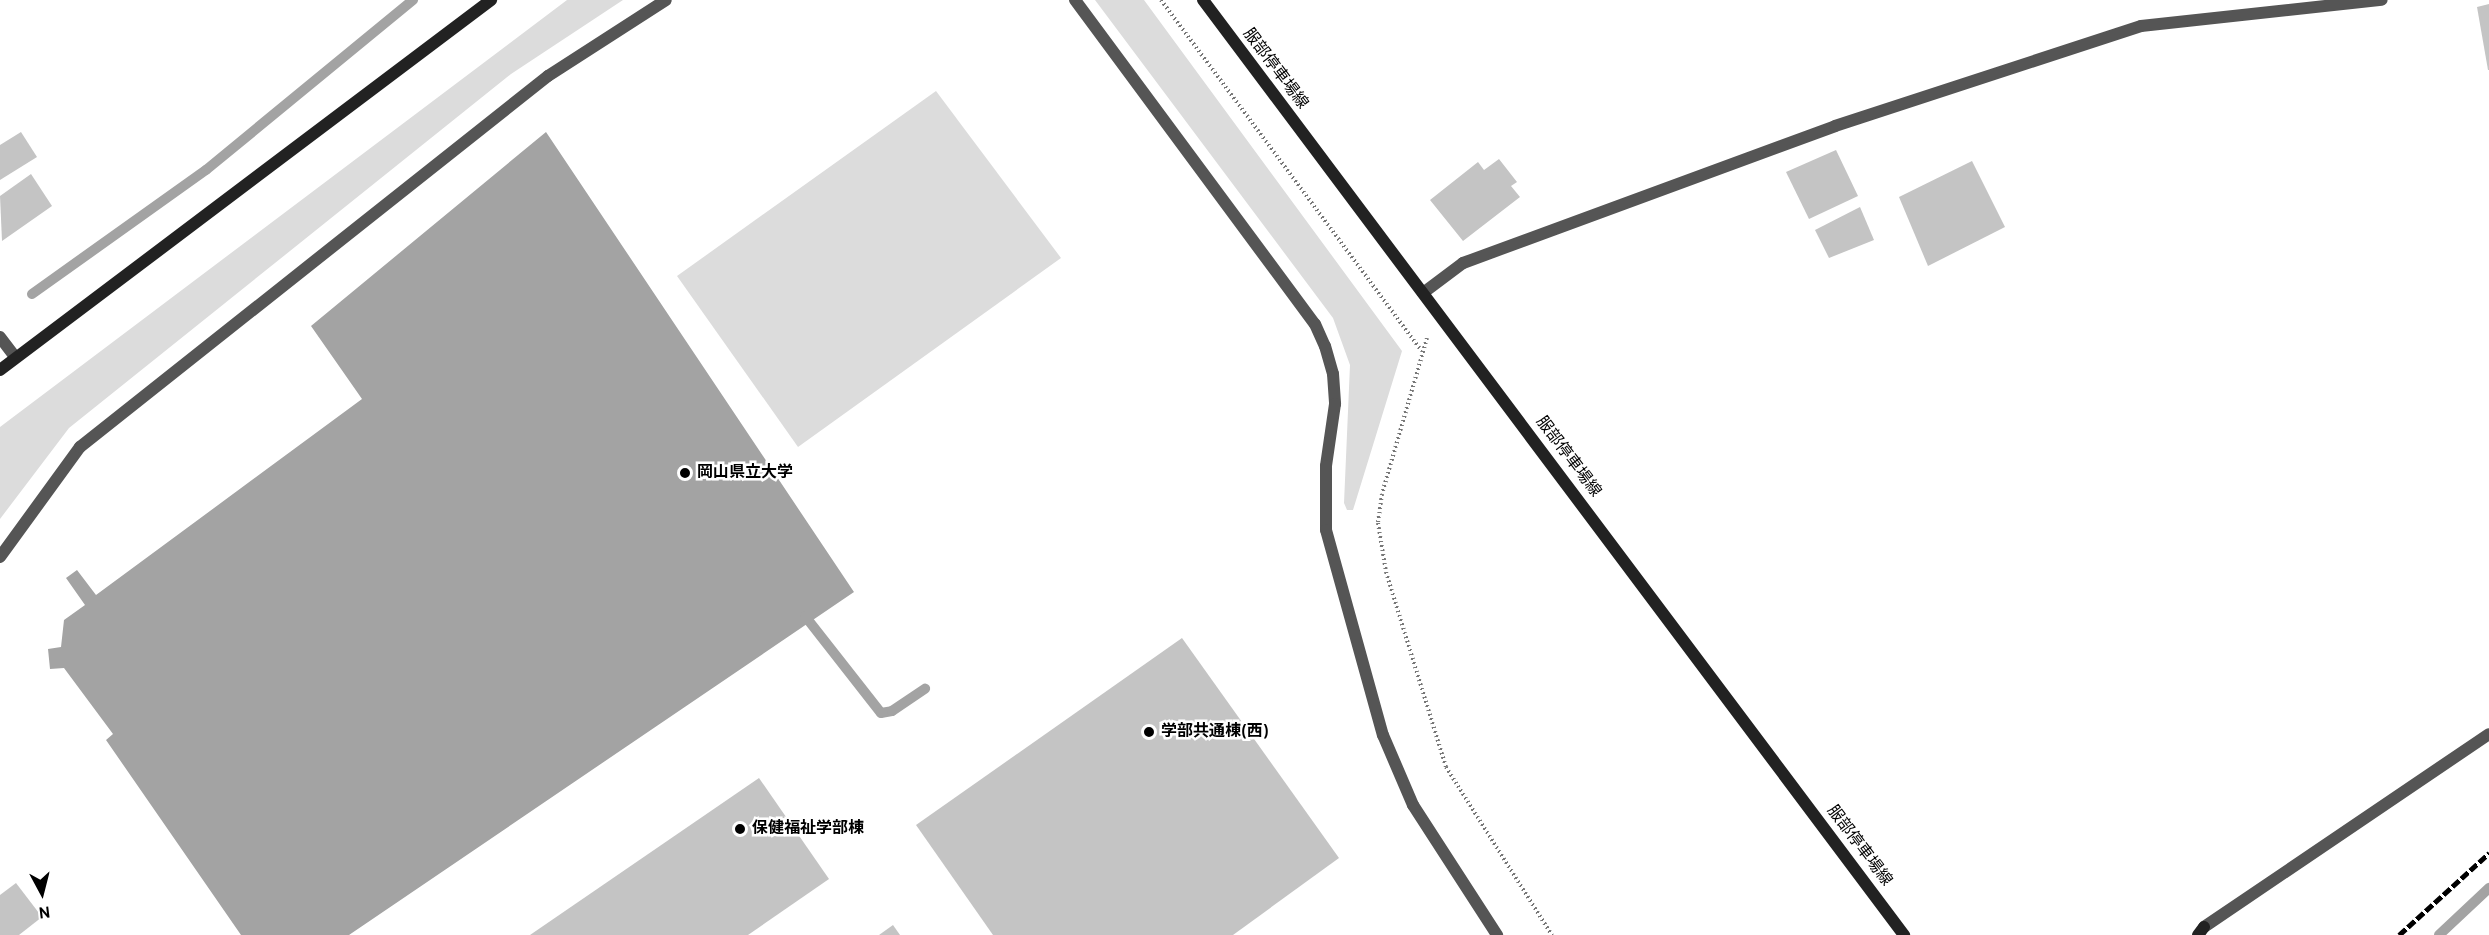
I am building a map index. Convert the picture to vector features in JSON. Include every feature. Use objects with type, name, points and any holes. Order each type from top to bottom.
[{"type":"main road","points":[[0,370],[491,0]]},
{"type":"main road","name":"服部停車場線","points":[[1203,0],[1904,935]]},
{"type":"street","points":[[0,557],[80,447],[548,76],[666,0]]},
{"type":"street","points":[[1075,0],[1315,324],[1325,346],[1333,374],[1335,404],[1326,466],[1326,530],[1383,735],[1413,805],[1497,935]]},
{"type":"street","points":[[1423,293],[1462,262],[1835,126],[2141,26],[2382,0]]},
{"type":"street","points":[[0,337],[15,357]]},
{"type":"street","points":[[2201,931],[2489,734]]},
{"type":"path","points":[[1161,0],[1422,351],[1382,494],[1378,523],[1386,572],[1446,767],[1552,935]]},
{"type":"shaded area","points":[[567,0],[623,0],[511,74],[69,428],[0,519],[0,427]]},
{"type":"shaded area","points":[[1095,0],[1144,0],[1402,351],[1353,510],[1347,510],[1344,503],[1350,365],[1333,318]]},
{"type":"shaded area","points":[[936,91],[1061,258],[798,447],[677,276]]},
{"type":"shaded area","points":[[546,132],[854,592],[349,935],[241,935],[106,740],[113,734],[64,668],[50,669],[48,649],[61,647],[64,620],[85,605],[66,578],[77,570],[96,595],[362,399],[311,326]]},
{"type":"building","points":[[2489,4],[2489,70],[2488,70],[2477,7]]},
{"type":"building","points":[[21,132],[37,157],[0,180],[0,145]]},
{"type":"building","points":[[1836,150],[1858,196],[1809,219],[1786,172]]},
{"type":"building","points":[[1499,159],[1517,182],[1511,186],[1520,197],[1463,241],[1430,200],[1478,162],[1484,170]]},
{"type":"building","points":[[1972,161],[2005,227],[1928,266],[1899,197]]},
{"type":"building","points":[[31,174],[52,206],[2,241],[0,196]]},
{"type":"building","points":[[1860,207],[1874,240],[1829,258],[1815,230]]},
{"type":"building","name":"学部共通棟(西)","points":[[1182,638],[1339,858],[1233,935],[993,935],[916,825]]},
{"type":"building","name":"保健福祉学部棟","points":[[759,778],[829,879],[748,935],[530,935]]},
{"type":"building","points":[[16,883],[42,917],[19,935],[0,935],[0,895]]},
{"type":"building","points":[[893,925],[900,935],[879,935]]},
{"type":"waterway","points":[[32,294],[206,170],[413,0]]},
{"type":"waterway","points":[[805,616],[881,713],[892,711],[925,689]]},
{"type":"waterway","points":[[2439,935],[2489,888]]},
{"type":"railway","points":[[2399,935],[2489,853]]},
{"type":"place","name":"岡山県立大学","points":[[685,473]]},
{"type":"place","name":"学部共通棟(西)","points":[[1149,732]]},
{"type":"place","name":"保健福祉学部棟","points":[[740,829]]}]
